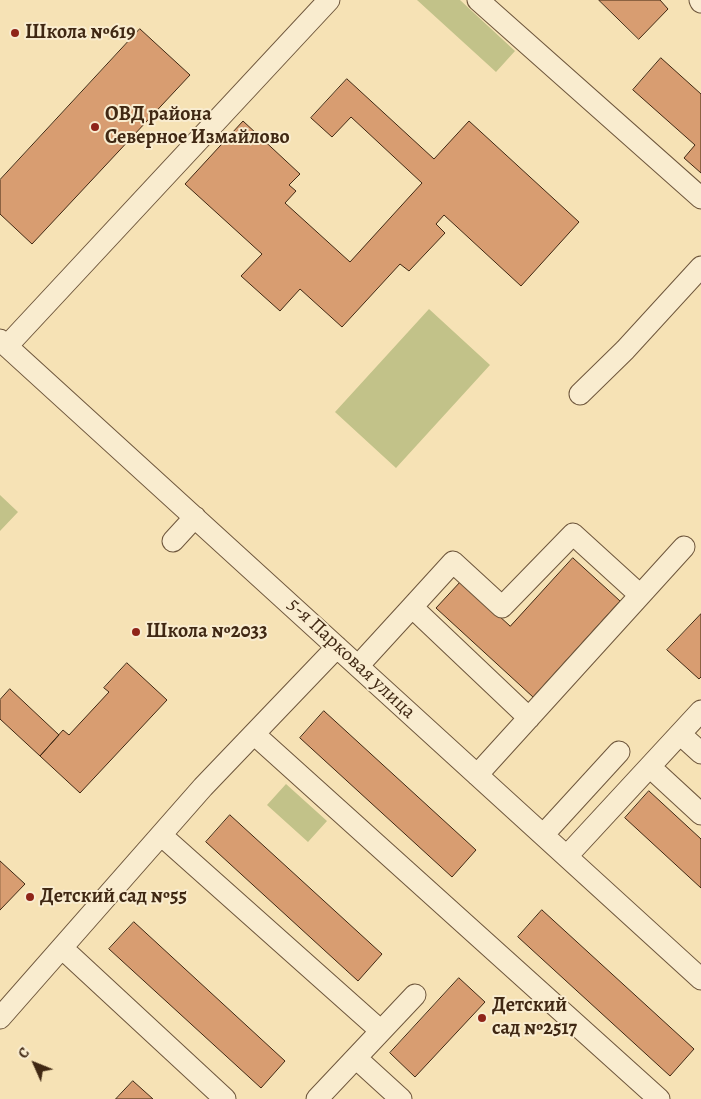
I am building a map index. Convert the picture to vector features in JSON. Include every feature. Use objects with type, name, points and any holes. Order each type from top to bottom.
[{"type":"street","points":[[3,343],[329,0]]},
{"type":"street","points":[[478,0],[701,198]]},
{"type":"street","points":[[580,394],[625,350],[701,267]]},
{"type":"street","name":"5-я Парковая улица","points":[[3,343],[701,978]]},
{"type":"street","points":[[173,541],[195,517]]},
{"type":"street","points":[[358,666],[453,562],[502,607],[573,534],[640,595]]},
{"type":"street","points":[[477,775],[684,547]]},
{"type":"street","points":[[412,607],[529,718]]},
{"type":"street","points":[[0,1018],[203,787],[337,647]]},
{"type":"street","points":[[567,856],[701,711]]},
{"type":"street","points":[[254,734],[659,1099]]},
{"type":"street","points":[[680,734],[701,753]]},
{"type":"street","points":[[543,835],[619,752]]},
{"type":"street","points":[[650,767],[701,814]]},
{"type":"street","points":[[161,835],[381,1031]]},
{"type":"street","points":[[62,948],[225,1099]]},
{"type":"street","points":[[318,1099],[415,995]]},
{"type":"street","points":[[356,1058],[401,1099]]},
{"type":"green space","points":[[417,0],[460,0],[515,51],[496,72]]},
{"type":"green space","points":[[429,309],[490,365],[396,468],[335,412]]},
{"type":"green space","points":[[0,495],[18,512],[0,531]]},
{"type":"green space","points":[[286,784],[327,821],[308,842],[267,805]]},
{"type":"building","points":[[599,0],[660,0],[668,9],[639,39]]},
{"type":"building","name":"ОВД района Северное Измайлово","points":[[140,29],[190,75],[32,244],[0,214],[0,180]]},
{"type":"building","points":[[661,58],[701,94],[701,173],[684,158],[695,145],[633,90]]},
{"type":"building","points":[[347,79],[434,159],[469,121],[579,222],[521,286],[444,215],[436,224],[445,233],[409,271],[400,264],[342,327],[300,289],[280,311],[241,276],[262,254],[185,184],[243,121],[300,174],[289,185],[296,191],[285,203],[350,262],[422,183],[351,117],[332,137],[311,118]]},
{"type":"building","points":[[573,558],[620,601],[533,697],[436,608],[461,581],[510,626]]},
{"type":"building","points":[[701,614],[701,677],[699,679],[667,650]]},
{"type":"building","points":[[127,663],[167,700],[80,793],[40,756],[63,730],[69,735],[109,692],[104,688]]},
{"type":"building","points":[[10,689],[59,735],[40,756],[0,719],[0,700]]},
{"type":"building","points":[[324,711],[476,850],[452,877],[300,738]]},
{"type":"building","points":[[649,791],[701,839],[701,888],[625,818]]},
{"type":"building","points":[[230,815],[382,954],[358,981],[206,842]]},
{"type":"building","points":[[0,861],[25,884],[0,910]]},
{"type":"building","points":[[542,910],[694,1049],[670,1076],[518,937]]},
{"type":"building","points":[[134,922],[285,1061],[261,1088],[109,949]]},
{"type":"building","points":[[459,978],[485,1002],[415,1077],[390,1053]]},
{"type":"building","points":[[133,1081],[153,1099],[116,1099]]},
{"type":"place","name":"Школа №619","points":[[15,33]]},
{"type":"place","name":"ОВД района Северное Измайлово","points":[[95,127]]},
{"type":"place","name":"Школа №2033","points":[[136,632]]},
{"type":"place","name":"Детский сад №55","points":[[30,897]]},
{"type":"place","name":"Детский сад №2517","points":[[482,1018]]}]
